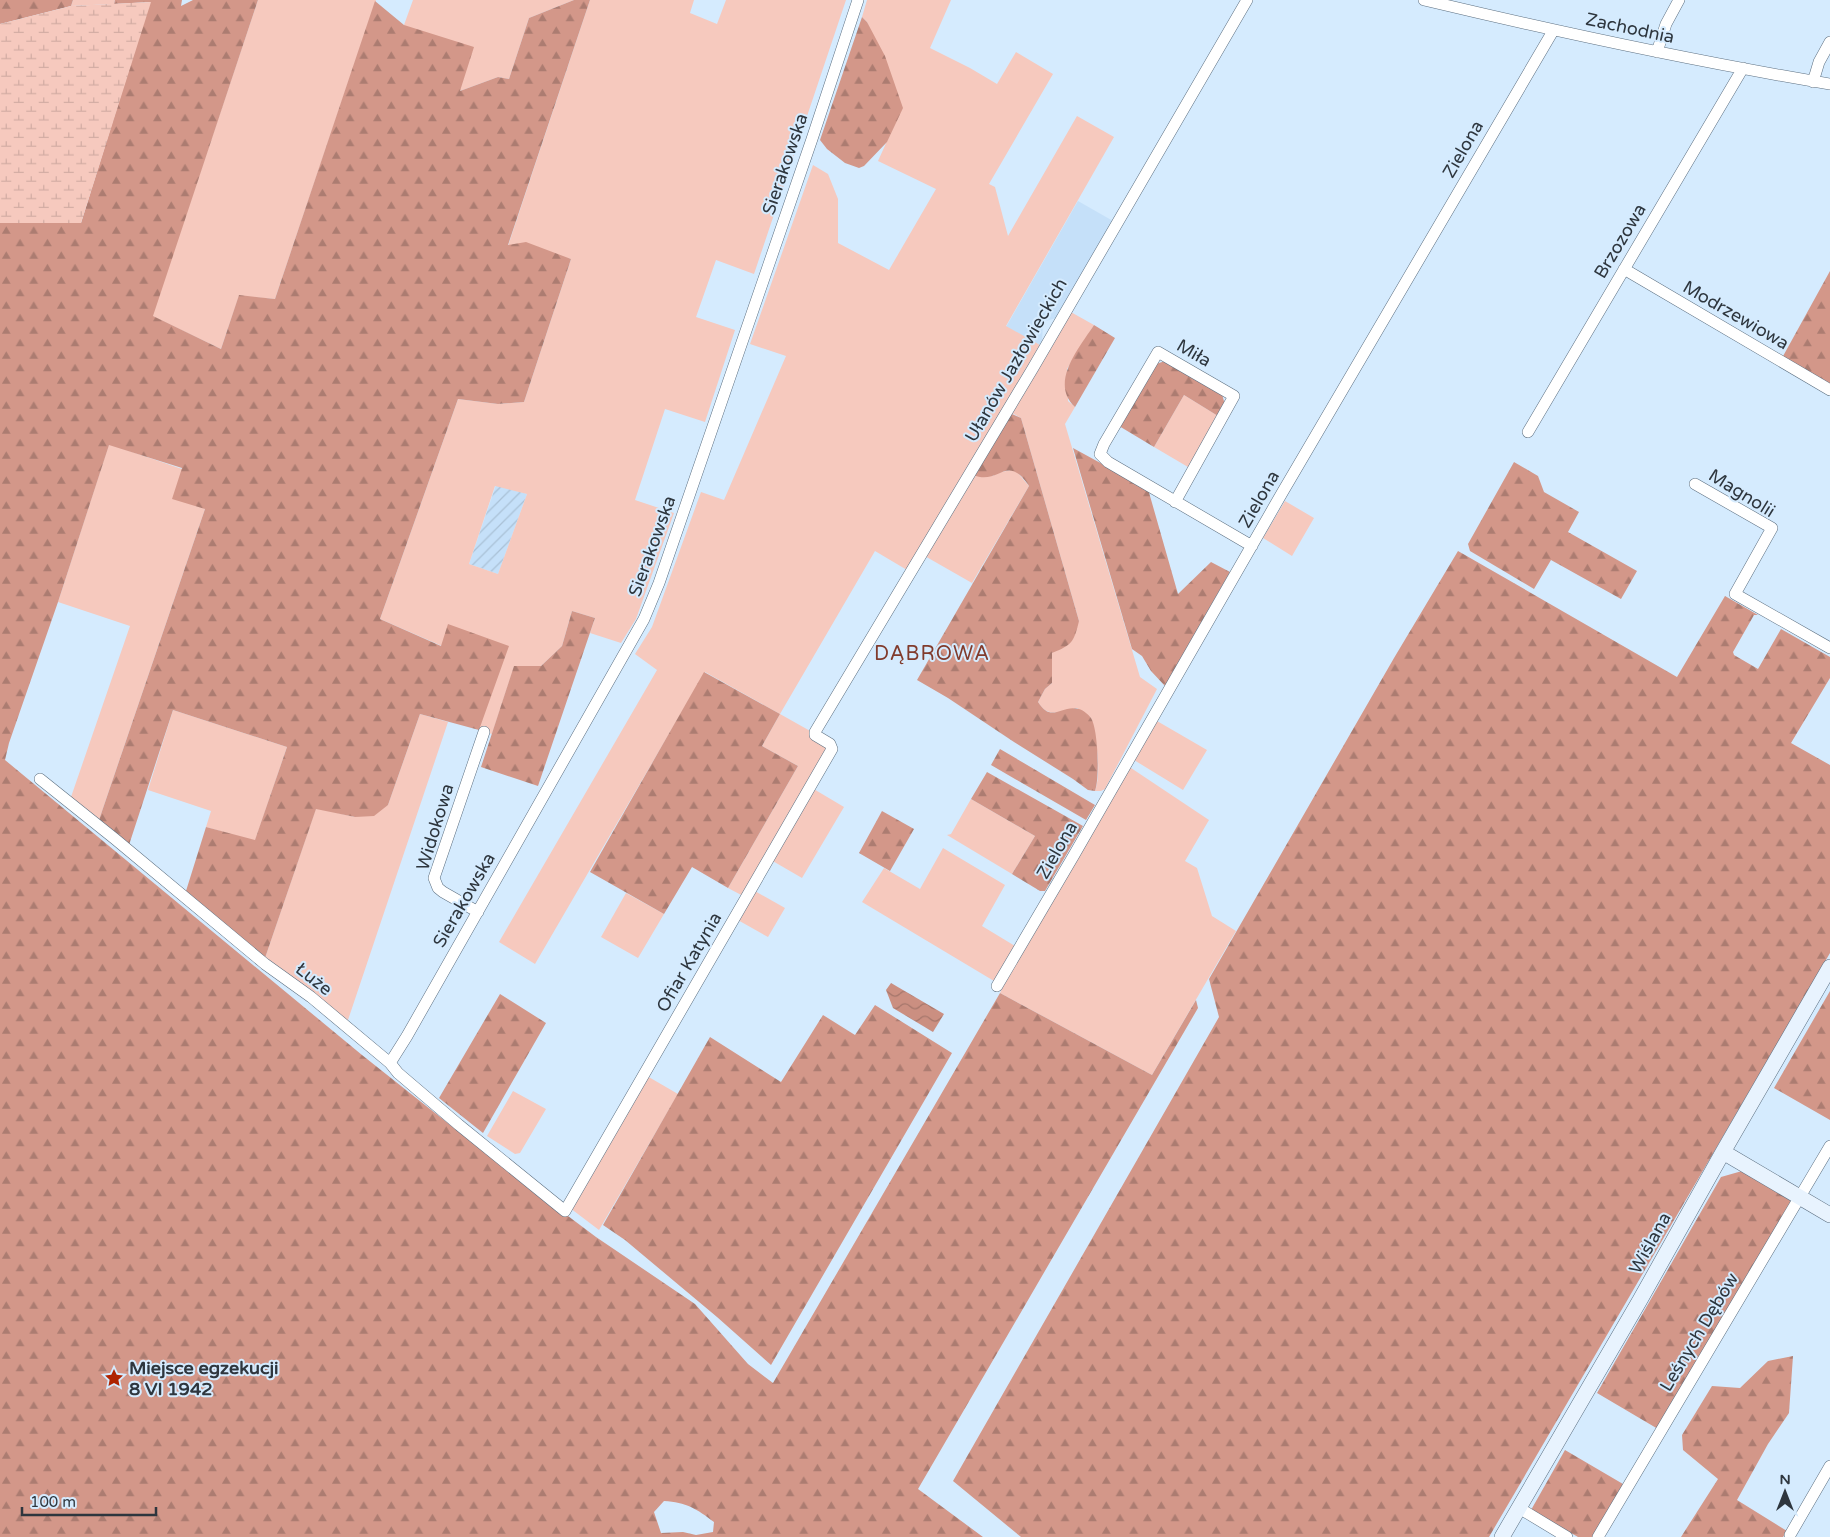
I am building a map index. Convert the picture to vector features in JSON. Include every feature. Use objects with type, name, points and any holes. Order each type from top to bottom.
[{"type":"main road","name":"Wiślana","points":[[1502,1537],[1830,967]]},
{"type":"main road","points":[[1723,1152],[1830,1215]]},
{"type":"street","name":"Sierakowska","points":[[390,1063],[408,1036],[644,619],[659,583],[858,0]]},
{"type":"street","name":"Ułanów Jazłowieckich","points":[[816,736],[815,732],[1033,368],[1247,0]]},
{"type":"street","name":"Zachodnia","points":[[1424,0],[1657,52],[1830,84]]},
{"type":"street","points":[[1657,52],[1666,24],[1679,0]]},
{"type":"street","name":"Zielona","points":[[997,986],[1163,697],[1553,30]]},
{"type":"street","points":[[1813,82],[1819,62],[1830,42]]},
{"type":"street","name":"Brzozowa","points":[[1528,432],[1743,68]]},
{"type":"street","name":"Modrzewiowa","points":[[1624,269],[1830,390]]},
{"type":"street","name":"Miła","points":[[1175,502],[1234,396],[1158,352],[1100,454],[1108,462],[1175,502],[1252,546]]},
{"type":"street","name":"Magnolii","points":[[1695,484],[1772,528],[1735,594],[1830,648]]},
{"type":"street","name":"Widokowa","points":[[478,912],[443,892],[438,888],[434,878],[484,732]]},
{"type":"street","name":"Ofiar Katynia","points":[[565,1211],[832,749],[830,744],[816,736]]},
{"type":"street","name":"Łuże","points":[[40,779],[116,839],[265,964],[311,997],[390,1063],[398,1073],[459,1125],[565,1211]]},
{"type":"street","name":"Leśnych Dębów","points":[[1598,1537],[1830,1146]]},
{"type":"street","points":[[1790,1535],[1830,1466]]},
{"type":"street","points":[[1519,1508],[1567,1537]]},
{"type":"shaded area","points":[[1078,201],[1113,221],[1056,318],[1043,322],[1042,343],[1040,345],[1006,327]]},
{"type":"shaded area","points":[[496,485],[527,494],[498,574],[469,564]]},
{"type":"green space","points":[[0,0],[73,0],[71,6],[0,24]]},
{"type":"green space","points":[[73,0],[115,0],[114,4],[71,6]]},
{"type":"green space","points":[[115,0],[182,0],[181,6],[193,0],[258,0],[153,316],[221,349],[239,295],[275,299],[375,1],[404,25],[474,47],[460,91],[498,77],[509,79],[529,18],[574,0],[590,0],[508,245],[526,242],[571,259],[524,402],[498,404],[458,399],[380,619],[441,646],[448,624],[509,646],[479,730],[420,714],[388,805],[374,816],[355,817],[316,809],[265,958],[186,891],[206,827],[255,840],[287,747],[173,710],[129,845],[99,820],[205,509],[172,499],[182,468],[109,445],[58,602],[9,743],[5,760],[362,1055],[512,1174],[596,1237],[695,1304],[748,1364],[773,1383],[1000,993],[1152,1075],[1196,1000],[1198,1008],[918,1489],[983,1537],[0,1537],[0,223],[81,223],[150,2],[114,4]],"holes":[[[664,1501],[679,1503],[697,1510],[714,1522],[713,1532],[696,1535],[683,1532],[661,1533],[654,1512]]]},
{"type":"green space","points":[[258,0],[376,0],[275,299],[239,296],[221,349],[152,316]]},
{"type":"green space","points":[[413,0],[574,0],[529,18],[509,79],[498,77],[460,91],[404,25]]},
{"type":"green space","points":[[590,0],[694,0],[690,13],[717,24],[726,0],[846,0],[754,274],[716,260],[696,317],[735,330],[705,422],[665,409],[635,500],[674,513],[636,619],[621,643],[590,633],[595,618],[572,611],[562,646],[541,666],[514,667],[492,734],[479,730],[449,624],[442,646],[380,619],[458,399],[498,404],[524,402],[571,259],[508,246]],"holes":[[[495,486],[527,494],[498,574],[469,564]]]},
{"type":"green space","points":[[867,0],[951,0],[930,48],[997,84],[1016,52],[1053,74],[989,184],[995,187],[1008,236],[1077,116],[1114,137],[1006,326],[1040,345],[907,570],[875,551],[780,714],[705,672],[535,964],[499,942],[657,670],[635,654],[652,627],[701,492],[724,500],[786,356],[750,344],[813,165],[828,174],[838,199],[838,243],[889,270],[936,189],[878,161],[902,108],[867,22],[862,17]]},
{"type":"green space","points":[[151,2],[81,223],[0,223],[0,24],[71,6]]},
{"type":"green space","points":[[862,17],[867,22],[885,56],[903,108],[887,142],[864,166],[859,168],[845,163],[827,149],[820,140]]},
{"type":"green space","points":[[1830,271],[1830,387],[1782,358]]},
{"type":"green space","points":[[1069,311],[1094,325],[1067,369],[1068,401],[1075,407],[1065,424],[1140,677],[1157,689],[1105,789],[1101,791],[1095,791],[1098,764],[1091,718],[1077,708],[1060,712],[1046,711],[1038,702],[1045,689],[1052,683],[1052,653],[1079,621],[1021,418],[1010,412]]},
{"type":"green space","points":[[1094,325],[1115,338],[1075,407],[1068,398],[1065,387],[1066,377],[1069,366]]},
{"type":"green space","points":[[1165,361],[1222,394],[1225,405],[1218,416],[1184,395],[1154,447],[1119,426],[1156,364]]},
{"type":"green space","points":[[1184,395],[1218,416],[1188,467],[1154,447]]},
{"type":"green space","points":[[1010,413],[1021,418],[1079,621],[1071,642],[1064,648],[1052,653],[1052,683],[1045,689],[1038,702],[1048,712],[1052,713],[1073,708],[1085,712],[1091,718],[1098,754],[1097,785],[1095,791],[1088,790],[948,698],[917,680],[1029,486],[1014,471],[1008,470],[990,477],[973,475]]},
{"type":"green space","points":[[109,444],[182,469],[205,509],[99,820],[71,797],[130,626],[58,602]]},
{"type":"green space","points":[[1073,448],[1148,489],[1178,594],[1211,562],[1230,572],[1165,686],[1151,671],[1142,656],[1132,649]]},
{"type":"green space","points":[[1514,462],[1538,476],[1544,492],[1579,512],[1568,532],[1637,571],[1621,599],[1551,560],[1534,589],[1470,551],[1468,544]]},
{"type":"green space","points":[[1011,470],[1017,472],[1029,486],[972,583],[923,555],[973,475],[993,476],[997,473]]},
{"type":"green space","points":[[1285,501],[1314,518],[1292,556],[1263,538]]},
{"type":"green space","points":[[1458,551],[1677,677],[1725,596],[1758,615],[1754,615],[1733,652],[1734,655],[1758,669],[1781,629],[1830,657],[1830,678],[1791,743],[1830,765],[1830,953],[1489,1537],[1021,1537],[953,1481],[1219,1017],[1209,979],[1394,658]]},
{"type":"green space","points":[[572,611],[595,618],[538,786],[481,767],[514,666],[541,666],[562,646]]},
{"type":"green space","points":[[704,672],[780,714],[762,746],[798,766],[728,888],[692,867],[664,914],[590,872]]},
{"type":"green space","points":[[173,710],[287,747],[255,841],[206,827],[211,811],[148,790]]},
{"type":"green space","points":[[420,714],[448,722],[347,1023],[265,958],[316,808],[355,817],[388,805]]},
{"type":"green space","points":[[780,714],[812,732],[828,745],[745,897],[728,888],[798,766],[762,746]]},
{"type":"green space","points":[[1157,721],[1207,750],[1183,790],[1134,760]]},
{"type":"green space","points":[[1000,749],[1095,805],[1086,820],[991,765]]},
{"type":"green space","points":[[1128,766],[1209,820],[1185,861],[1197,868],[1212,916],[1236,931],[1152,1075],[1000,993],[1019,953]]},
{"type":"green space","points":[[987,772],[1083,826],[1045,891],[1040,891],[1012,874],[1035,836],[971,799]]},
{"type":"green space","points":[[812,788],[844,807],[802,878],[771,860]]},
{"type":"green space","points":[[971,799],[1035,836],[1012,874],[947,835],[951,834]]},
{"type":"green space","points":[[882,811],[914,829],[890,871],[859,853]]},
{"type":"green space","points":[[943,848],[1005,885],[982,926],[1015,946],[994,981],[862,902],[884,868],[920,889]]},
{"type":"green space","points":[[753,890],[785,908],[768,937],[736,919]]},
{"type":"green space","points":[[626,893],[664,914],[638,958],[601,937]]},
{"type":"green space","points":[[1830,991],[1830,1120],[1774,1088]]},
{"type":"green space","points":[[500,994],[546,1023],[483,1133],[439,1098]]},
{"type":"green space","points":[[875,1005],[952,1053],[771,1365],[625,1240],[603,1225],[710,1037],[781,1082],[823,1015],[855,1035]]},
{"type":"green space","points":[[647,1076],[678,1094],[599,1230],[570,1208]]},
{"type":"green space","points":[[513,1091],[546,1109],[520,1153],[515,1154],[487,1136]]},
{"type":"green space","points":[[1742,1171],[1791,1201],[1658,1429],[1597,1393],[1721,1177]]},
{"type":"green space","points":[[1793,1356],[1789,1413],[1768,1444],[1737,1500],[1787,1531],[1783,1537],[1681,1537],[1718,1479],[1683,1450],[1682,1435],[1712,1386],[1740,1388],[1768,1361]]},
{"type":"green space","points":[[1565,1450],[1623,1484],[1594,1537],[1578,1537],[1531,1510]]},
{"type":"water","points":[[891,983],[944,1014],[933,1032],[893,1008],[886,990]]},
{"type":"place","name":"Miejsce egzekucji 8 VI 1942","points":[[114,1378]]},
{"type":"district","name":"DĄBROWA","points":[[932,653]]}]
